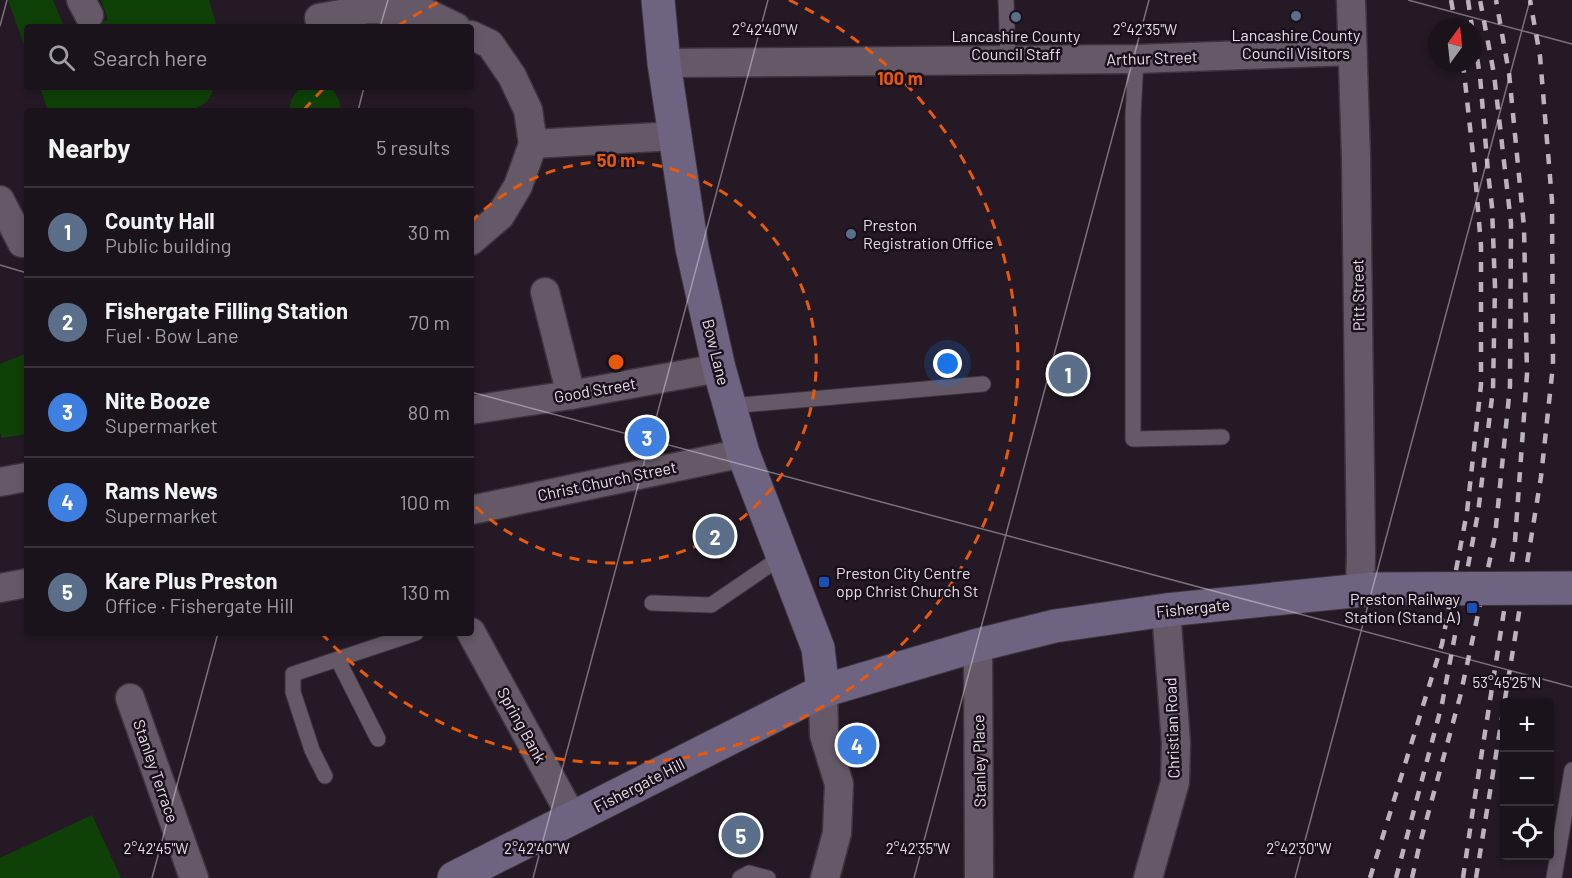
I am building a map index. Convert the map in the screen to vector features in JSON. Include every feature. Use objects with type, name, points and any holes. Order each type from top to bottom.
[{"type":"street","name":"Bow Lane","points":[[658,0],[674,136],[692,248],[719,368],[743,453],[818,648],[823,691]]},
{"type":"street","name":"Pitt Street","points":[[1350,0],[1356,158],[1361,554],[1367,590]]},
{"type":"street","points":[[318,15],[369,9],[425,12],[450,24]]},
{"type":"street","points":[[474,36],[490,44],[513,76],[528,110],[533,144],[518,186],[500,216],[474,238]]},
{"type":"street","name":"Arthur Street","points":[[664,63],[1136,59],[1352,51]]},
{"type":"street","points":[[533,144],[674,136]]},
{"type":"street","points":[[0,200],[22,243]]},
{"type":"street","points":[[545,292],[571,395]]},
{"type":"street","name":"Good Street","points":[[474,410],[571,395],[719,368]]},
{"type":"street","name":"Christ Church Street","points":[[474,509],[743,453]]},
{"type":"street","points":[[0,482],[24,478]]},
{"type":"street","points":[[0,588],[24,584]]},
{"type":"street","name":"Fishergate","points":[[823,691],[978,645],[1055,626],[1166,610],[1367,590],[1572,588]]},
{"type":"street","name":"Christian Road","points":[[1148,878],[1175,782],[1176,743],[1166,610]]},
{"type":"street","name":"Spring Bank","points":[[473,636],[573,819]]},
{"type":"street","name":"Stanley Place","points":[[978,645],[979,878]]},
{"type":"street","points":[[823,691],[824,735],[839,784],[837,833],[825,878]]},
{"type":"street","name":"Fishergate Hill","points":[[454,878],[823,691]]},
{"type":"street","name":"Stanley Terrace","points":[[130,698],[194,878]]},
{"type":"lane","points":[[1006,0],[1008,61]]},
{"type":"lane","points":[[1136,59],[1133,116],[1133,439],[1222,438]]},
{"type":"lane","points":[[730,406],[983,384]]},
{"type":"lane","points":[[652,603],[711,605],[783,556]]},
{"type":"lane","points":[[325,776],[312,750],[293,692],[293,674],[407,636]]},
{"type":"lane","points":[[338,660],[378,739]]},
{"type":"lane","points":[[1554,878],[1572,770]]},
{"type":"lane","points":[[740,878],[749,873],[768,878]]},
{"type":"green space","points":[[8,0],[53,0],[63,24],[24,24],[24,45]]},
{"type":"green space","points":[[101,0],[209,0],[216,24],[97,24],[108,20]]},
{"type":"green space","points":[[41,90],[213,90],[207,102],[196,108],[47,108]]},
{"type":"green space","points":[[298,90],[333,90],[338,98],[340,108],[290,108]]},
{"type":"green space","points":[[24,354],[24,434],[2,438],[0,433],[0,364]]},
{"type":"green space","points":[[92,815],[121,878],[0,878],[0,858]]},
{"type":"railway","points":[[1451,0],[1454,18]]},
{"type":"railway","points":[[1468,0],[1471,18]]},
{"type":"railway","points":[[1412,878],[1460,697],[1495,536],[1510,386],[1511,223],[1494,74],[1480,0]]},
{"type":"railway","points":[[1463,878],[1515,541],[1527,374],[1524,227],[1509,73],[1496,0]]},
{"type":"railway","points":[[1476,878],[1541,477],[1553,365],[1552,201],[1540,56],[1530,0]]},
{"type":"railway","points":[[1370,878],[1442,644],[1467,512],[1481,385],[1481,246],[1464,72]]},
{"type":"railway","points":[[1396,878],[1442,704],[1478,513],[1493,389],[1495,287],[1492,207],[1479,72]]},
{"type":"place","name":"Lancashire County Council Visitors","points":[[1296,16]]},
{"type":"place","name":"Lancashire County Council Staff","points":[[1016,17]]},
{"type":"place","name":"Preston Registration Office","points":[[851,234]]},
{"type":"place","name":"County Hall","points":[[1068,374]]},
{"type":"place","name":"Nite Booze","points":[[647,437]]},
{"type":"place","name":"Fishergate Filling Station","points":[[715,536]]},
{"type":"place","name":"Preston City Centre opp Christ Church St","points":[[824,582]]},
{"type":"place","name":"Preston Railway Station (Stand A)","points":[[1472,608]]},
{"type":"place","name":"Rams News","points":[[857,745]]},
{"type":"place","name":"Kare Plus Preston","points":[[741,835]]}]
